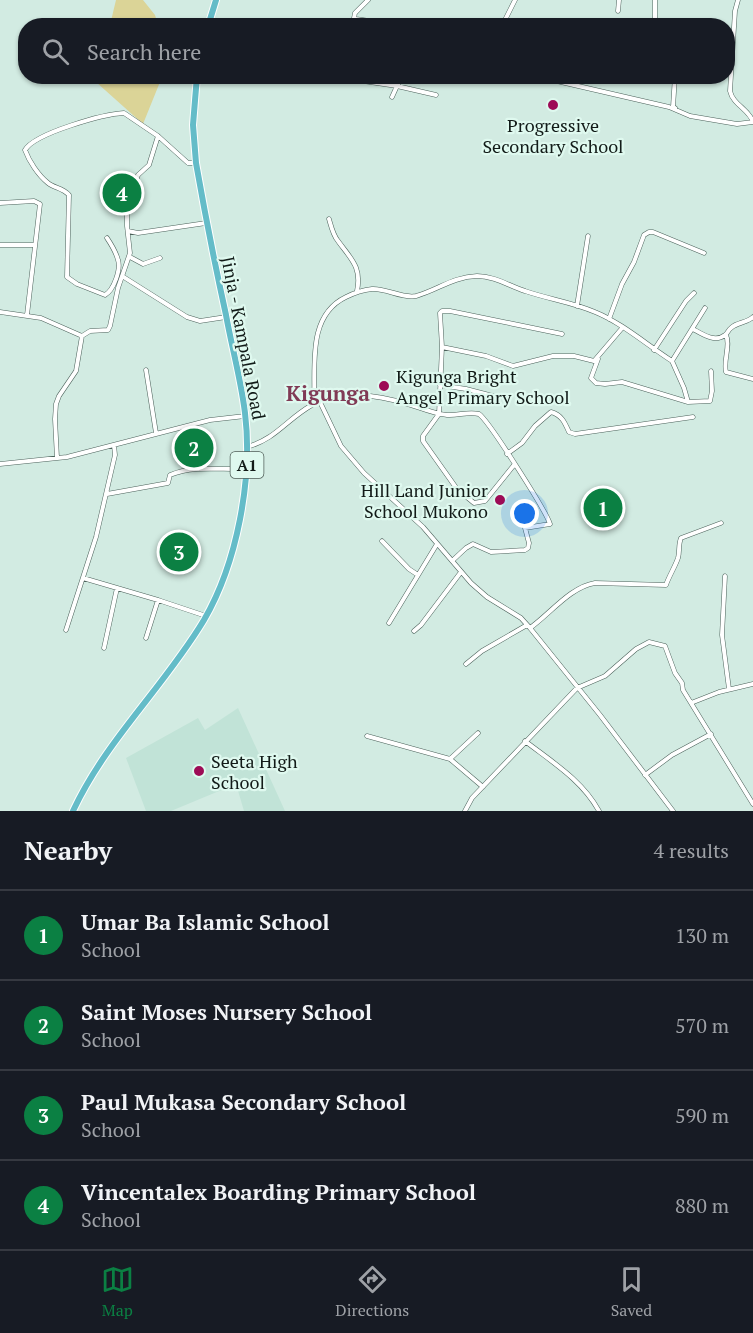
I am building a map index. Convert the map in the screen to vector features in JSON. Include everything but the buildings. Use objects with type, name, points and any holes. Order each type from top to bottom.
[{"type":"highway","points":[[210,18],[216,0]]},
{"type":"highway","name":"Jinja - Kampala Road","points":[[73,811],[88,781],[111,746],[175,664],[206,616],[225,570],[238,529],[247,470],[245,416],[196,163],[194,125],[197,84]]},
{"type":"street","points":[[354,18],[355,13],[368,0]]},
{"type":"street","points":[[506,18],[514,0]]},
{"type":"street","points":[[618,11],[619,0]]},
{"type":"street","points":[[655,0],[655,18]]},
{"type":"street","points":[[735,18],[738,0]]},
{"type":"street","points":[[383,84],[436,95]]},
{"type":"street","points":[[569,84],[676,109],[690,116],[736,124],[753,122],[750,114],[734,99],[730,91],[730,84]]},
{"type":"street","points":[[674,84],[673,107],[676,109]]},
{"type":"street","points":[[392,97],[397,86]]},
{"type":"street","points":[[107,238],[118,258],[119,267],[109,292],[105,295],[77,284],[67,277],[69,195],[47,183],[26,153],[26,147],[61,129],[119,114],[129,115],[158,136],[188,163],[196,163]]},
{"type":"street","points":[[57,458],[55,419],[59,396],[73,376],[78,364],[82,336],[90,331],[108,330],[110,326],[122,276],[130,257],[127,213],[138,175],[148,165],[158,136]]},
{"type":"street","points":[[0,202],[34,201],[40,204],[27,315]]},
{"type":"street","points":[[328,219],[336,239],[346,249],[355,264],[360,279],[357,291]]},
{"type":"street","points":[[128,231],[138,233],[207,223]]},
{"type":"street","points":[[609,319],[644,235],[653,232],[704,253]]},
{"type":"street","points":[[578,306],[588,236]]},
{"type":"street","points":[[0,245],[35,245]]},
{"type":"street","points":[[130,257],[144,264],[160,258]]},
{"type":"street","points":[[122,276],[187,316],[200,321],[226,317]]},
{"type":"street","points":[[314,404],[314,352],[320,325],[335,303],[357,291],[373,289],[413,296],[450,281],[478,276],[501,281],[523,291],[578,306],[623,327],[672,361],[688,402]]},
{"type":"street","points":[[654,350],[686,301],[694,293]]},
{"type":"street","points":[[672,361],[705,308]]},
{"type":"street","points":[[514,465],[485,501],[478,503],[470,501],[457,489],[423,441],[423,436],[439,414],[442,311],[450,310],[562,334]]},
{"type":"street","points":[[0,312],[41,318],[82,336]]},
{"type":"street","points":[[693,329],[717,339],[726,335],[730,328],[749,321],[753,317]]},
{"type":"street","points":[[623,327],[598,358],[591,378],[596,383],[622,382],[688,402],[710,400],[711,371]]},
{"type":"street","points":[[726,335],[728,340],[725,357],[726,372],[753,379]]},
{"type":"street","points":[[442,347],[486,356],[513,366],[553,356],[574,356],[590,361],[598,358]]},
{"type":"street","points":[[146,370],[156,433]]},
{"type":"street","points":[[440,385],[493,396]]},
{"type":"street","points":[[247,447],[271,437],[297,414],[314,404],[348,396],[374,396],[439,414],[479,414],[491,428],[550,524],[525,528],[529,543],[525,550],[491,552],[473,544],[452,561]]},
{"type":"street","points":[[320,402],[345,453],[379,489],[423,527],[477,590],[521,618],[529,626],[673,811]]},
{"type":"street","points":[[507,453],[522,443],[535,426],[551,412],[557,414],[569,432],[575,434],[693,417]]},
{"type":"street","points":[[0,464],[57,458],[210,420],[245,416]]},
{"type":"street","points":[[66,630],[106,494],[115,455],[114,445]]},
{"type":"street","points":[[106,494],[168,483],[171,475],[183,470],[216,468],[247,470]]},
{"type":"street","points":[[466,664],[482,651],[529,626],[586,585],[595,583],[666,585],[679,556],[681,538],[721,522]]},
{"type":"street","points":[[382,541],[409,569],[418,575]]},
{"type":"street","points":[[390,623],[437,544]]},
{"type":"street","points":[[414,631],[461,573]]},
{"type":"street","points":[[724,576],[722,635],[729,688]]},
{"type":"street","points":[[83,578],[206,616]]},
{"type":"street","points":[[104,648],[117,588]]},
{"type":"street","points":[[146,638],[158,600]]},
{"type":"street","points":[[465,811],[472,798],[577,688],[605,676],[636,649],[649,642],[665,646],[683,690],[753,804]]},
{"type":"street","points":[[691,703],[729,688],[753,684]]},
{"type":"street","points":[[450,759],[478,733]]},
{"type":"street","points":[[645,775],[672,755],[711,734]]},
{"type":"street","points":[[367,736],[450,759],[483,787]]},
{"type":"street","points":[[525,741],[576,780],[599,811]]},
{"type":"shaded area","points":[[116,0],[143,0],[156,18],[112,18]]},
{"type":"shaded area","points":[[98,84],[159,84],[143,124]]},
{"type":"shaded area","points":[[117,181],[134,183],[127,210],[108,203]]},
{"type":"shaded area","name":"Seeta High School","points":[[238,708],[285,811],[244,811],[236,784],[171,811],[146,811],[126,758],[198,718],[205,730]]},
{"type":"place","name":"Progressive Secondary School","points":[[553,105]]},
{"type":"place","name":"Vincentalex Boarding Primary School","points":[[122,193]]},
{"type":"place","name":"Kigunga Bright Angel Primary School","points":[[384,386]]},
{"type":"place","name":"Saint Moses Nursery School","points":[[194,448]]},
{"type":"place","name":"Hill Land Junior School Mukono","points":[[500,500]]},
{"type":"place","name":"Umar Ba Islamic School","points":[[603,508]]},
{"type":"place","name":"Paul Mukasa Secondary School","points":[[179,552]]},
{"type":"place","name":"Seeta High School","points":[[199,771]]},
{"type":"district","name":"Kigunga","points":[[328,393]]}]
